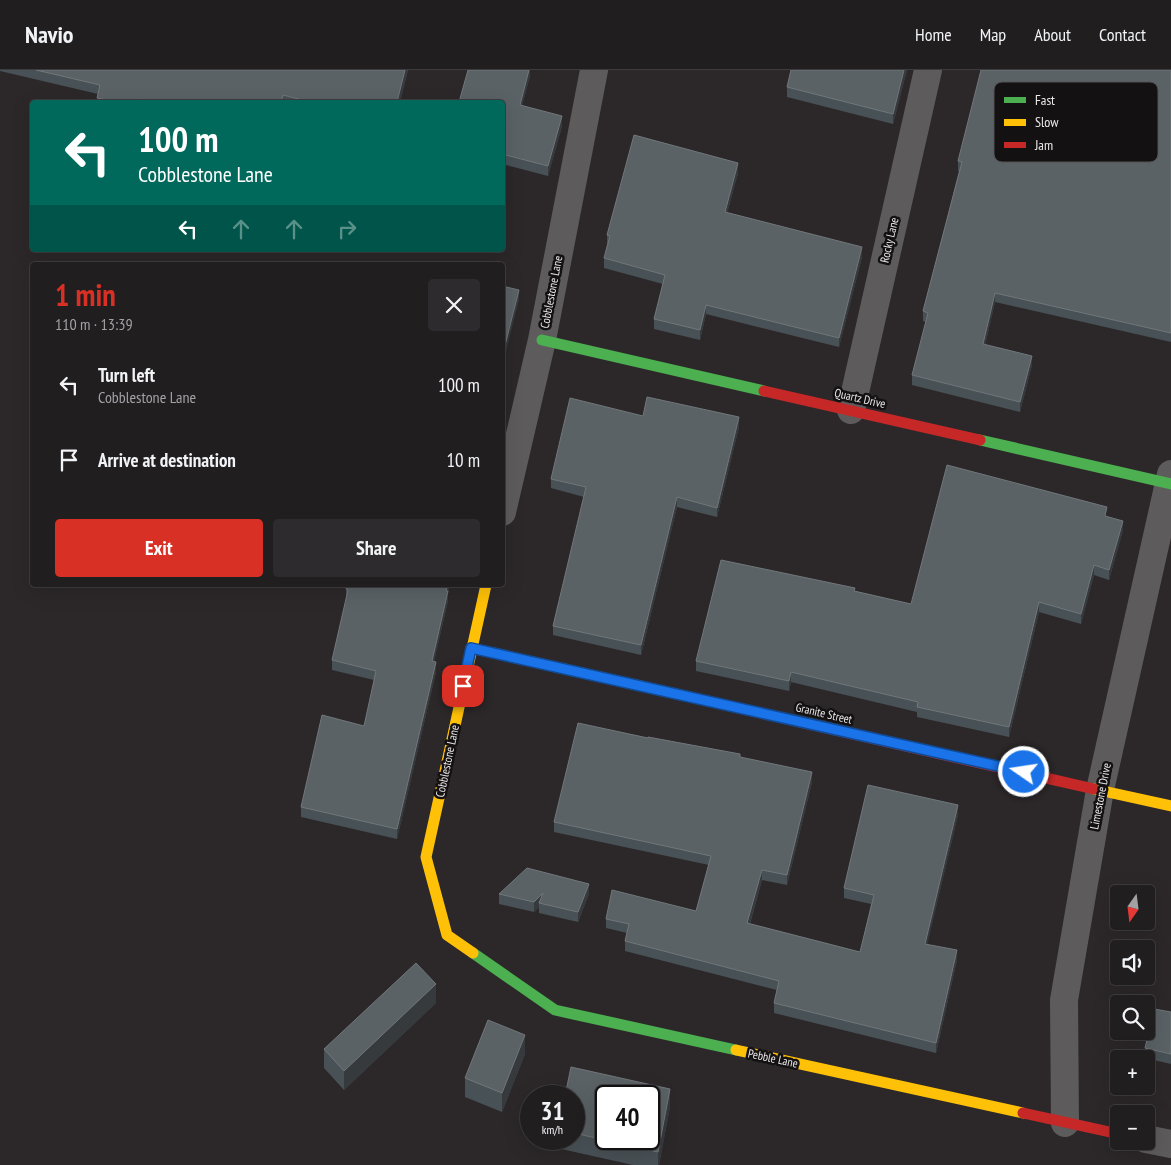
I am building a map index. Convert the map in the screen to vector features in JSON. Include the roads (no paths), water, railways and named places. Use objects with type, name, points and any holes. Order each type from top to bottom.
[{"type":"street","name":"Cobblestone Lane","points":[[505,499],[542,340],[594,70]]},
{"type":"street","name":"Rocky Lane","points":[[851,410],[928,70]]},
{"type":"street","name":"Quartz Drive","points":[[542,340],[1170,481]]},
{"type":"street","name":"Limestone Drive","points":[[1065,1123],[1064,1000],[1100,790],[1170,481]]},
{"type":"street","name":"Cobblestone Lane","points":[[447,936],[426,857],[486,587]]},
{"type":"street","name":"Granite Street","points":[[471,648],[1171,806]]},
{"type":"street","name":"Pebble Lane","points":[[447,936],[555,1010],[1110,1132]]},
{"type":"street","points":[[1155,1141],[1171,1144]]}]
